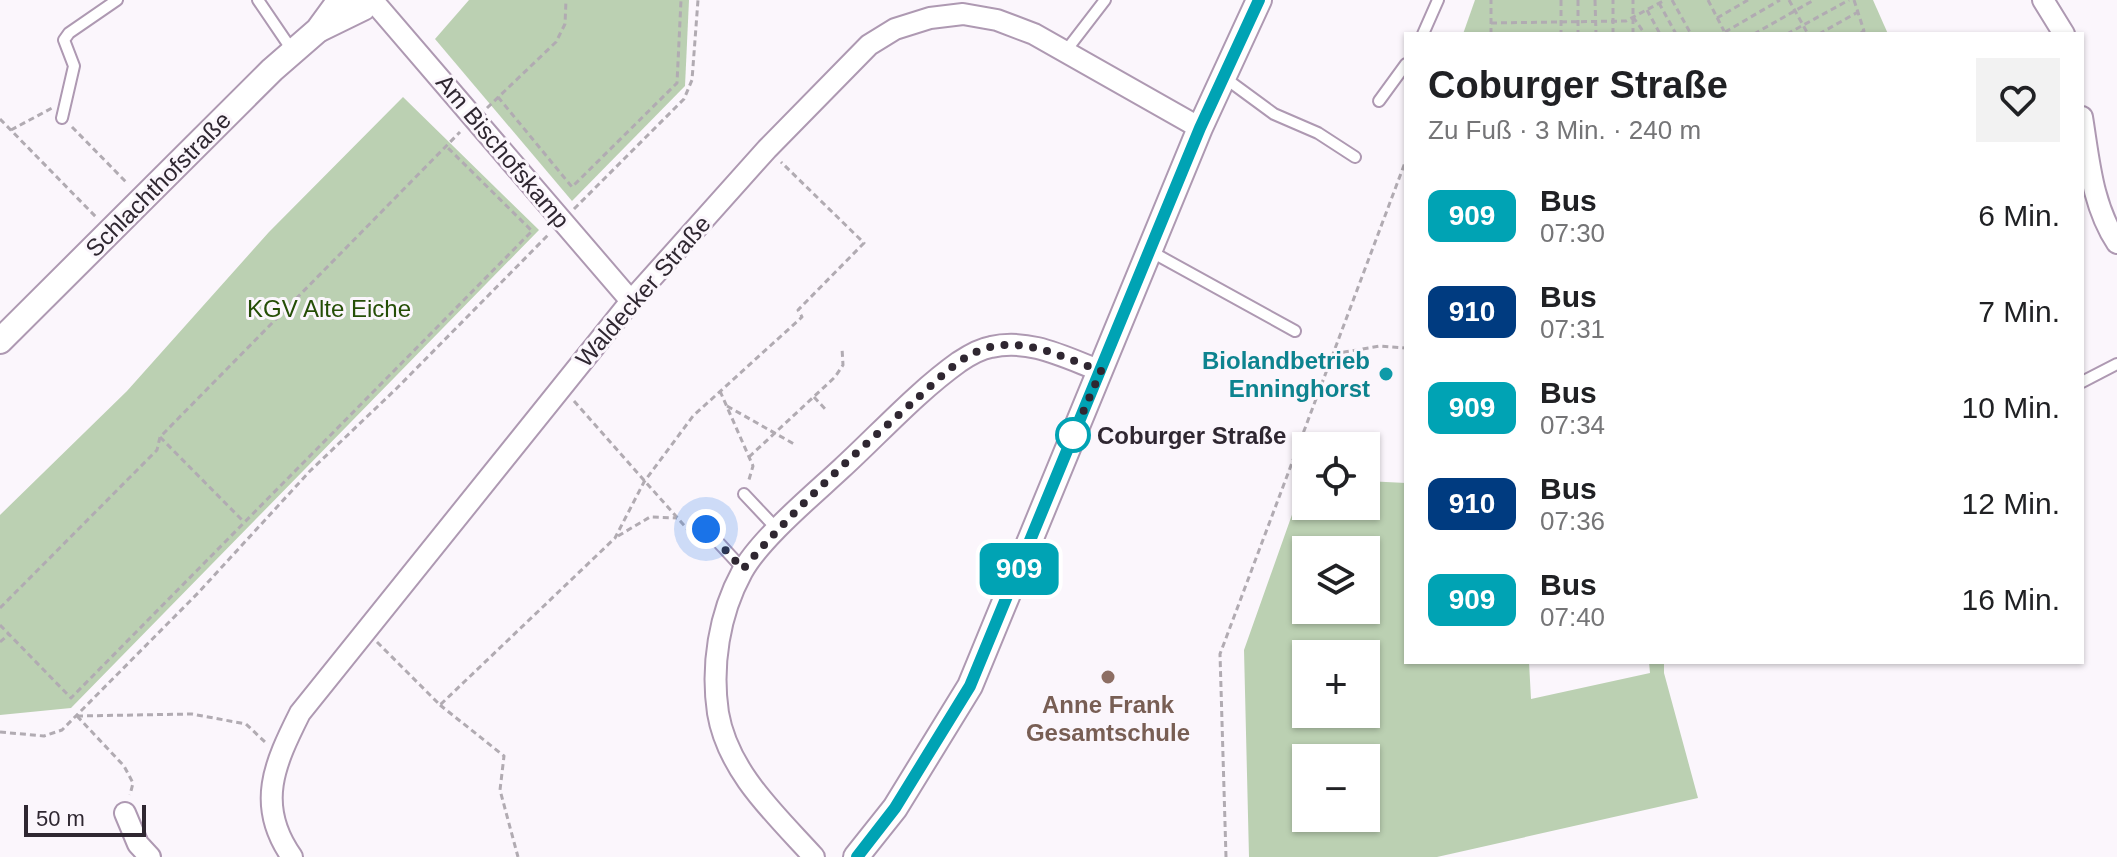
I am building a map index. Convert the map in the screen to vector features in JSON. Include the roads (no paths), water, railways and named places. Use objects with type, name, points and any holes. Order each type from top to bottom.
[{"type":"street","points":[[856,857],[895,808],[970,686],[1200,128],[1259,0]]},
{"type":"street","points":[[2043,0],[2063,32]]},
{"type":"street","name":"Schlachthofstraße","points":[[0,341],[293,52],[318,30],[360,2]]},
{"type":"street","name":"Am Bischofskamp","points":[[360,2],[475,117],[631,301]]},
{"type":"street","name":"Waldecker Straße","points":[[292,857],[284,846],[275,820],[270,784],[279,754],[300,713],[631,301],[767,149],[869,45],[895,29],[930,18],[963,14],[997,20],[1034,34],[1200,128]]},
{"type":"street","points":[[2084,130],[2093,186],[2104,220],[2117,243]]},
{"type":"street","points":[[814,857],[747,783],[719,716],[716,678],[721,625],[743,569],[777,529],[898,415],[956,364],[972,354],[990,347],[1012,344],[1036,347],[1101,371]]},
{"type":"street","points":[[125,813],[138,844],[150,857]]},
{"type":"lane","points":[[62,118],[74,66],[64,40],[69,33],[117,0]]},
{"type":"lane","points":[[258,0],[293,52]]},
{"type":"lane","points":[[1065,52],[1105,0]]},
{"type":"lane","points":[[1424,32],[1438,0]]},
{"type":"lane","points":[[1379,101],[1404,67]]},
{"type":"lane","points":[[1223,77],[1274,114],[1318,133],[1355,157]]},
{"type":"lane","points":[[1150,251],[1295,331]]},
{"type":"lane","points":[[2084,381],[2117,364]]},
{"type":"lane","points":[[744,494],[777,529]]},
{"type":"lane","points":[[706,529],[743,569]]},
{"type":"place","name":"Biolandbetrieb Enninghorst","points":[[1386,374]]},
{"type":"place","name":"Coburger Straße","points":[[1073,435]]},
{"type":"place","name":"Anne Frank Gesamtschule","points":[[1108,677]]},
{"type":"park label","name":"KGV Alte Eiche","points":[[329,308]]}]
